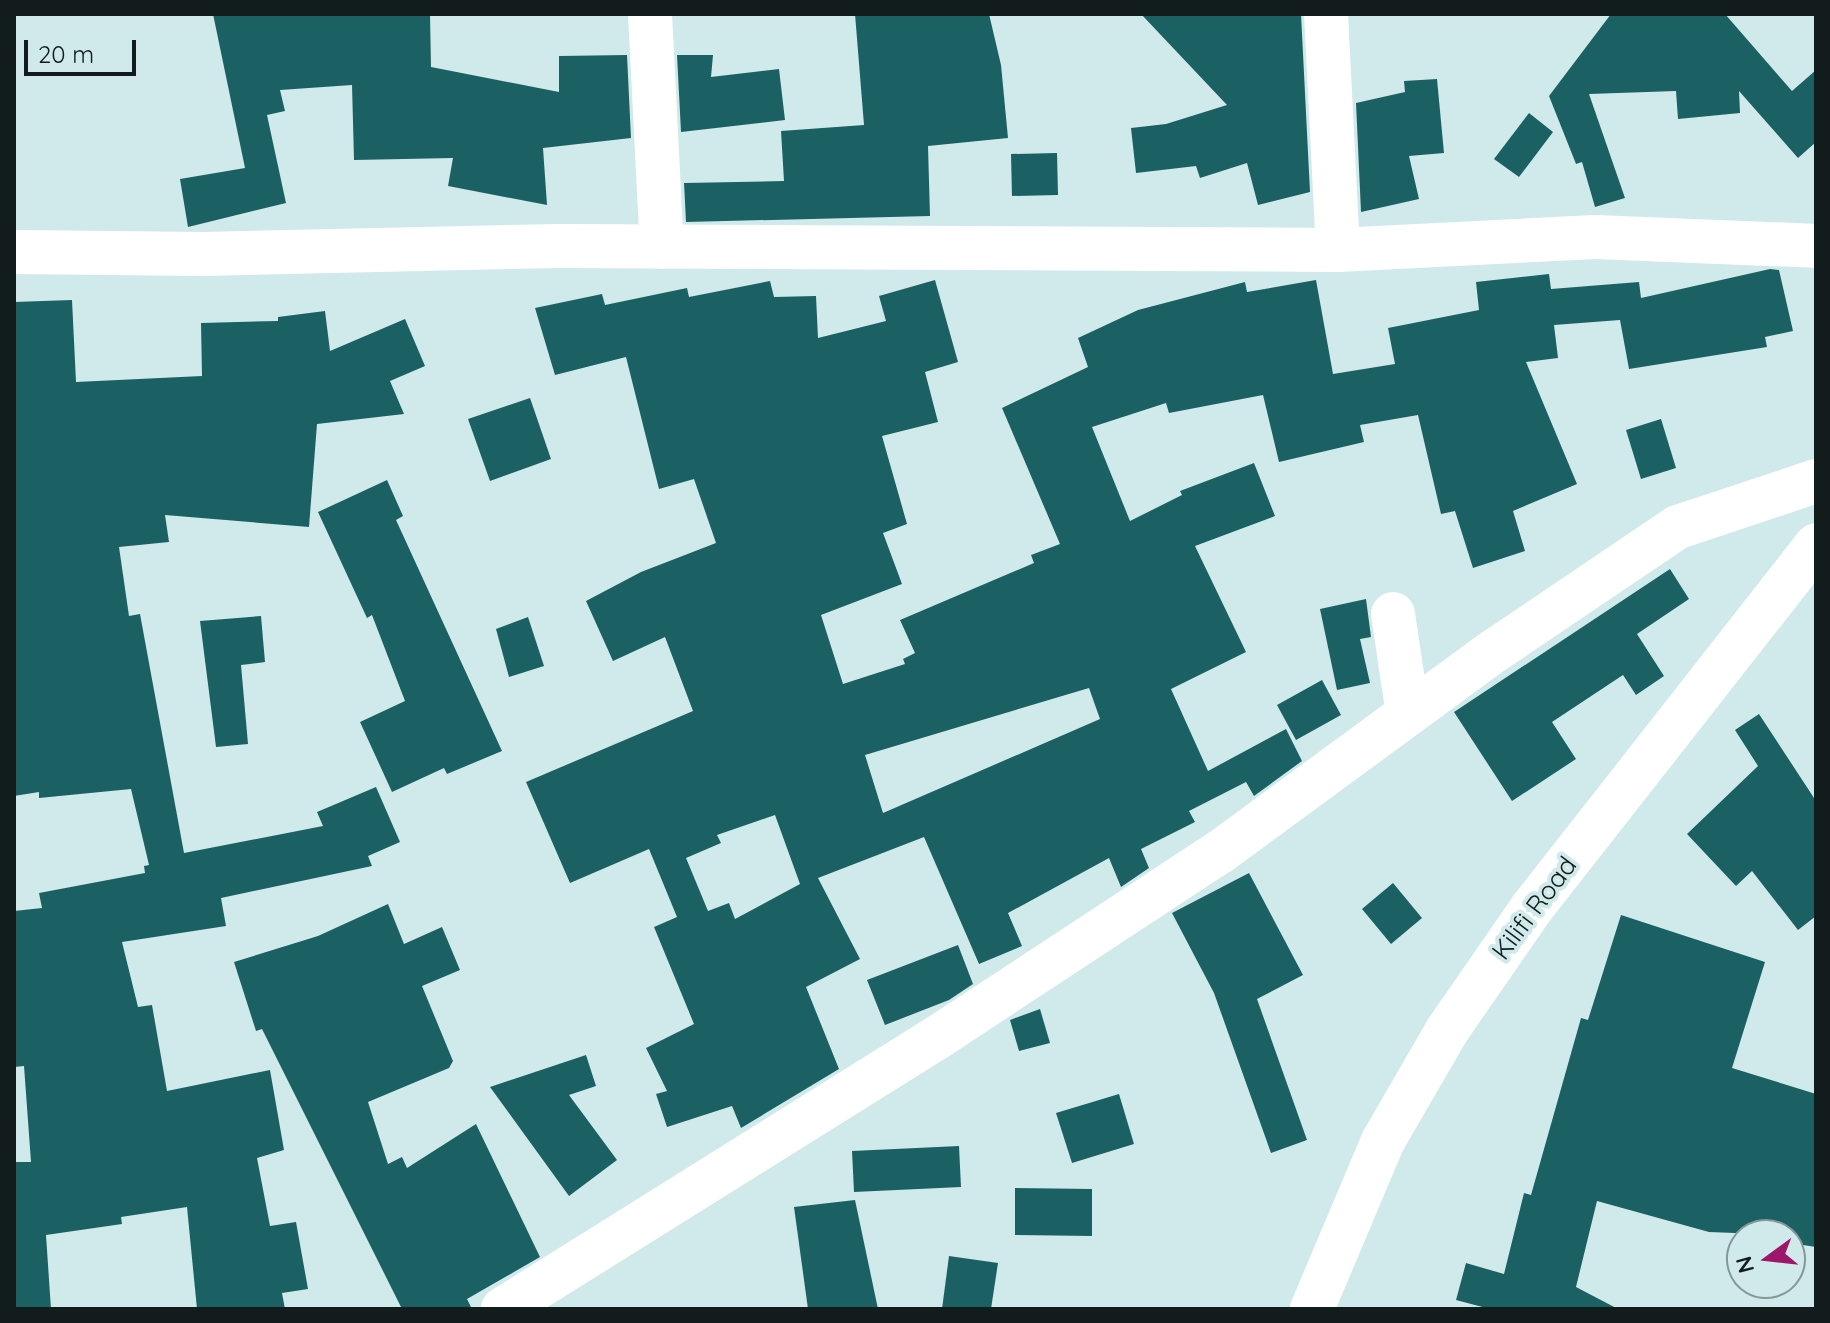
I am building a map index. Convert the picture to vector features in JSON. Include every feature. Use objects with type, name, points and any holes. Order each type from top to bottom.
[{"type":"street","points":[[650,14],[662,247]]},
{"type":"street","points":[[1326,14],[1338,250]]},
{"type":"street","points":[[14,252],[203,254],[662,247],[1338,250],[1595,237],[1816,246]]},
{"type":"street","points":[[503,1309],[938,1037],[1220,852],[1408,714],[1678,527],[1816,481]]},
{"type":"street","name":"Kilifi Road","points":[[1312,1309],[1383,1141],[1448,1029],[1531,909],[1816,545]]},
{"type":"street","points":[[1393,614],[1408,714]]},
{"type":"building","points":[[213,14],[430,14],[431,67],[559,92],[559,56],[627,55],[631,138],[543,148],[547,205],[448,186],[453,158],[354,160],[352,85],[280,90],[285,111],[267,115],[286,203],[188,227],[180,179],[245,168]]},
{"type":"building","points":[[855,14],[989,14],[1001,65],[1008,138],[928,146],[930,216],[686,222],[684,183],[784,181],[781,131],[864,125]]},
{"type":"building","points":[[1141,14],[1301,14],[1310,192],[1258,205],[1247,163],[1200,178],[1196,166],[1136,173],[1131,128],[1166,124],[1227,105]]},
{"type":"building","points":[[1611,14],[1725,14],[1792,91],[1816,70],[1816,142],[1798,158],[1739,91],[1740,113],[1678,119],[1676,91],[1589,94],[1625,198],[1595,207],[1582,162],[1576,164],[1549,96]]},
{"type":"building","points":[[677,55],[713,55],[711,77],[779,69],[785,120],[681,132]]},
{"type":"building","points":[[1437,79],[1444,153],[1409,156],[1419,199],[1361,212],[1356,103],[1405,92],[1404,81]]},
{"type":"building","points":[[1529,113],[1553,132],[1519,177],[1494,159]]},
{"type":"building","points":[[1057,153],[1058,195],[1012,196],[1011,154]]},
{"type":"building","points":[[1770,269],[1779,270],[1793,331],[1765,337],[1767,347],[1629,369],[1620,320],[1554,325],[1558,358],[1526,362],[1577,484],[1513,511],[1525,551],[1473,568],[1455,511],[1441,514],[1418,415],[1360,425],[1364,442],[1279,462],[1263,395],[1169,413],[1166,403],[1092,427],[1130,521],[1182,495],[1180,491],[1254,463],[1275,516],[1195,546],[1246,652],[1171,689],[1208,771],[1286,729],[1302,761],[1254,796],[1246,782],[1189,811],[1195,822],[1141,849],[1149,868],[1121,887],[1109,858],[1008,913],[1022,946],[979,964],[924,837],[818,878],[860,959],[806,987],[839,1069],[741,1128],[732,1106],[667,1127],[656,1094],[667,1091],[646,1048],[694,1024],[654,927],[677,917],[649,849],[570,883],[526,782],[693,711],[665,637],[613,661],[586,601],[641,572],[716,543],[694,479],[659,489],[626,357],[555,375],[535,308],[602,294],[605,305],[687,288],[689,297],[770,281],[774,297],[816,296],[818,338],[886,321],[879,296],[935,280],[958,362],[925,372],[938,422],[882,436],[907,524],[883,533],[902,584],[821,615],[843,684],[905,664],[903,659],[915,653],[900,620],[1034,563],[1031,555],[1060,544],[1002,408],[1088,367],[1078,338],[1138,310],[1245,282],[1247,292],[1316,280],[1333,374],[1395,364],[1388,328],[1479,310],[1476,282],[1549,274],[1551,289],[1639,282],[1641,298]],"holes":[[[1089,688],[1100,719],[883,813],[865,755]],[[775,815],[800,884],[735,919],[729,903],[708,911],[686,858],[721,843],[717,835]]]},
{"type":"building","points":[[72,300],[76,382],[202,376],[201,323],[278,321],[278,317],[325,311],[330,351],[405,319],[425,366],[390,381],[404,414],[317,424],[309,527],[165,515],[169,542],[119,547],[129,616],[140,614],[184,853],[323,826],[317,812],[376,787],[400,842],[368,856],[372,866],[221,898],[226,926],[122,942],[138,1007],[152,1005],[167,1091],[270,1070],[284,1150],[257,1158],[270,1226],[296,1222],[308,1289],[282,1293],[285,1309],[197,1309],[187,1207],[121,1217],[122,1224],[46,1235],[51,1309],[14,1309],[14,1162],[31,1162],[24,1066],[14,1067],[14,911],[42,908],[39,893],[145,873],[144,866],[149,865],[131,789],[39,798],[39,792],[14,796],[14,302]]},
{"type":"building","points":[[530,398],[551,459],[490,481],[468,419]]},
{"type":"building","points":[[1661,419],[1676,468],[1641,479],[1626,430]]},
{"type":"building","points":[[387,480],[403,516],[396,520],[502,751],[447,774],[444,768],[392,792],[360,722],[405,701],[372,615],[367,618],[318,512]]},
{"type":"building","points":[[1670,569],[1689,599],[1637,634],[1664,676],[1636,695],[1623,675],[1552,722],[1576,759],[1512,801],[1454,712]]},
{"type":"building","points":[[1366,599],[1371,637],[1360,639],[1370,683],[1337,690],[1320,609]]},
{"type":"building","points":[[261,616],[265,662],[241,665],[248,744],[216,747],[200,621]]},
{"type":"building","points":[[528,617],[544,666],[509,677],[496,629]]},
{"type":"building","points":[[1322,680],[1341,715],[1296,740],[1277,705]]},
{"type":"building","points":[[1759,714],[1816,801],[1816,916],[1798,930],[1752,871],[1736,886],[1687,834],[1758,766],[1735,730]]},
{"type":"building","points":[[1249,873],[1303,975],[1257,999],[1307,1140],[1271,1153],[1214,993],[1172,913]]},
{"type":"building","points":[[1393,883],[1422,918],[1391,944],[1362,909]]},
{"type":"building","points":[[388,904],[404,944],[442,927],[460,970],[422,986],[453,1061],[449,1068],[368,1102],[388,1164],[402,1157],[407,1168],[476,1124],[540,1257],[467,1299],[472,1309],[402,1309],[262,1029],[256,1031],[234,962],[318,936]]},
{"type":"building","points":[[1621,915],[1765,962],[1732,1068],[1816,1094],[1816,1247],[1806,1245],[1806,1219],[1726,1219],[1726,1233],[1709,1232],[1597,1201],[1576,1287],[1618,1309],[1490,1309],[1456,1300],[1466,1263],[1504,1274],[1524,1193],[1531,1195],[1581,1018],[1588,1020]]},
{"type":"building","points":[[958,945],[973,984],[949,1000],[885,1025],[867,980]]},
{"type":"building","points":[[1040,1009],[1050,1043],[1019,1051],[1010,1020]]},
{"type":"building","points":[[586,1055],[596,1086],[569,1095],[617,1160],[569,1196],[490,1087]]},
{"type":"building","points":[[1119,1094],[1134,1144],[1072,1163],[1056,1113]]},
{"type":"building","points":[[959,1146],[961,1187],[854,1192],[852,1151]]},
{"type":"building","points":[[1015,1188],[1092,1189],[1092,1236],[1015,1235]]},
{"type":"building","points":[[855,1200],[878,1309],[808,1309],[794,1207]]},
{"type":"building","points":[[949,1256],[998,1263],[991,1309],[942,1309]]}]
